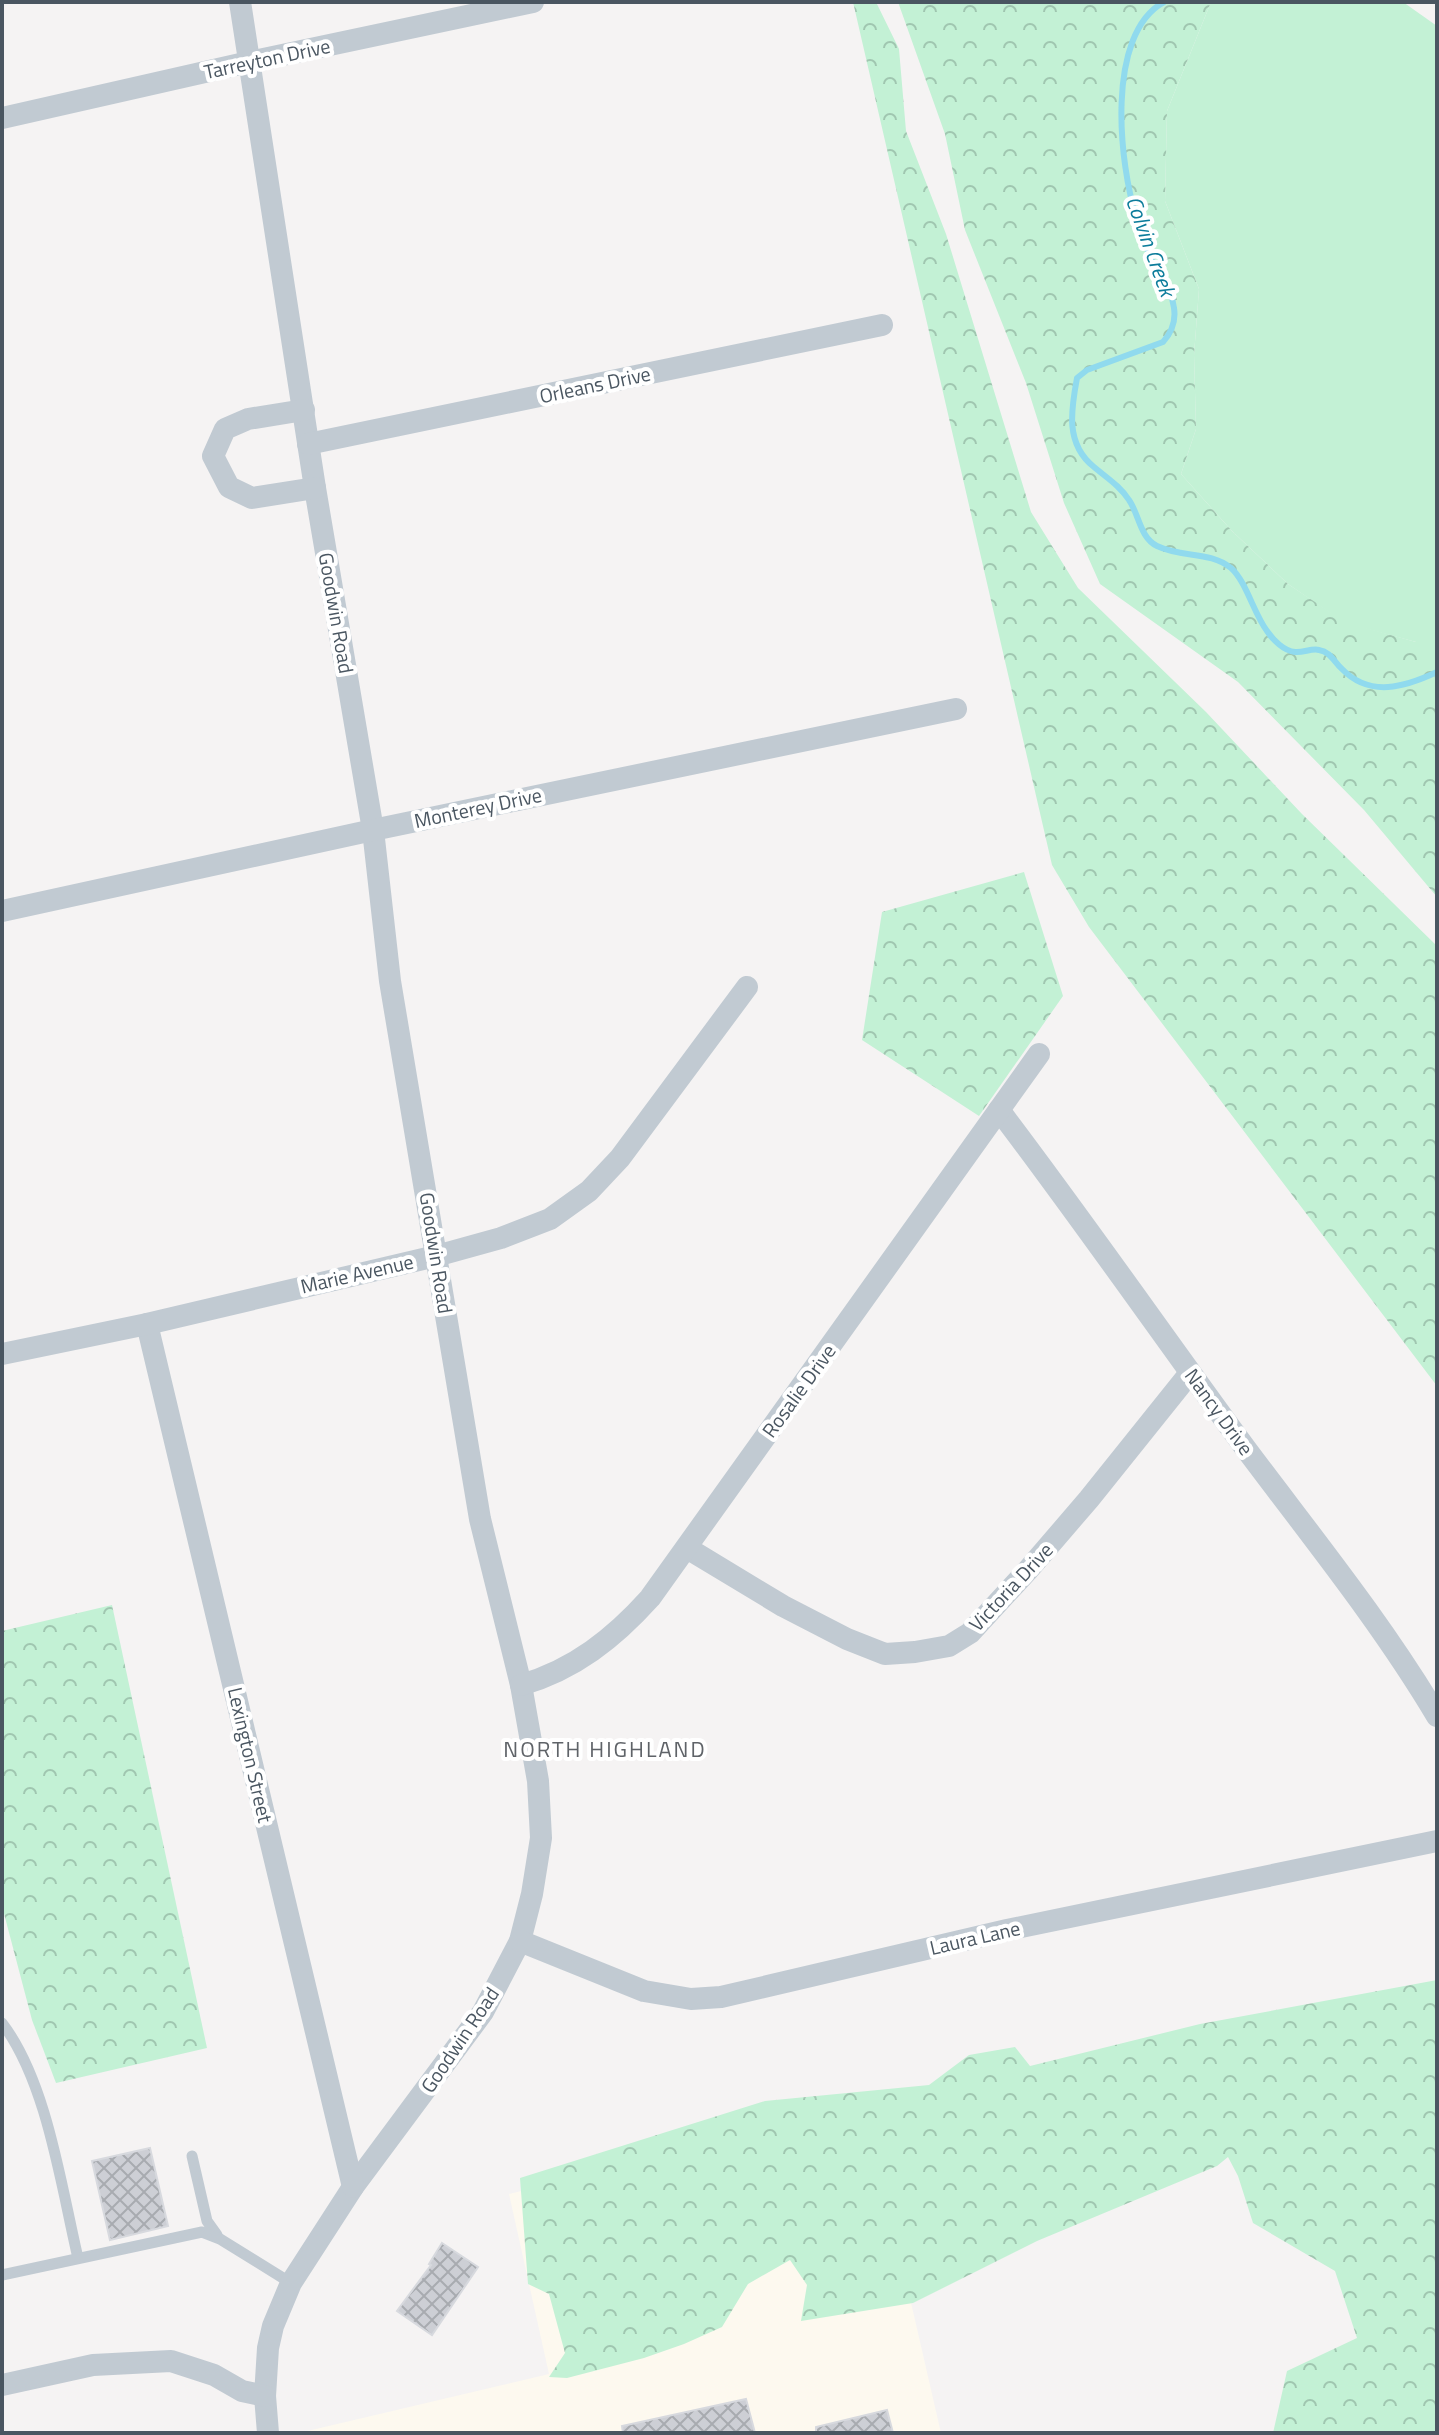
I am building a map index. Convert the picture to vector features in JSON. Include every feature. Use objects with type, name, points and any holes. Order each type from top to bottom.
[{"type":"street","name":"Goodwin Road","points":[[240,2],[315,488],[373,830],[390,981],[480,1519],[521,1685],[538,1781],[541,1838],[520,1941],[483,2012],[353,2187],[291,2283],[273,2326],[265,2372],[268,2433]]},
{"type":"street","name":"Tarreyton Drive","points":[[2,118],[533,2]]},
{"type":"street","name":"Orleans Drive","points":[[308,444],[882,325]]},
{"type":"street","points":[[304,410],[248,419],[225,429],[213,456],[229,487],[252,498],[315,488]]},
{"type":"street","name":"Monterey Drive","points":[[2,911],[956,709]]},
{"type":"street","name":"Marie Avenue","points":[[2,1354],[147,1324],[436,1256],[501,1238],[550,1219],[589,1191],[620,1158],[747,987]]},
{"type":"street","name":"Rosalie Drive","points":[[521,1685],[549,1677],[588,1654],[622,1628],[650,1598],[1039,1054]]},
{"type":"street","name":"Nancy Drive","points":[[999,1110],[1089,1229],[1190,1373],[1358,1601],[1437,1716]]},
{"type":"street","name":"Lexington Street","points":[[147,1324],[353,2187]]},
{"type":"street","name":"Victoria Drive","points":[[687,1548],[783,1606],[847,1639],[885,1654],[949,1646],[970,1633],[1028,1570],[1190,1373]]},
{"type":"street","name":"Laura Lane","points":[[520,1941],[644,1991],[691,1999],[721,1997],[1007,1930],[1437,1841]]},
{"type":"street","points":[[2,2385],[93,2365],[171,2361],[214,2375],[242,2391],[265,2396]]},
{"type":"lane","points":[[2,2023],[16,2042],[33,2080],[78,2258]]},
{"type":"lane","points":[[192,2156],[207,2221],[220,2239]]},
{"type":"lane","points":[[2,2275],[193,2232],[209,2233],[291,2283]]},
{"type":"shaded area","points":[[866,2107],[941,2433],[299,2433],[549,2374],[509,2194]]},
{"type":"green space","points":[[853,2],[876,2],[899,49],[906,131],[946,234],[1031,512],[1078,588],[1206,712],[1302,814],[1437,946],[1437,1386],[1089,927],[1052,865]]},
{"type":"green space","points":[[898,2],[1211,2],[1167,111],[1165,201],[1199,289],[1194,355],[1196,429],[1181,474],[1232,531],[1288,584],[1345,622],[1416,642],[1437,642],[1437,897],[1364,810],[1238,682],[1100,584],[1064,503],[1026,383],[965,230],[945,134]]},
{"type":"green space","points":[[1211,2],[1403,2],[1437,26],[1437,642],[1416,642],[1345,623],[1288,584],[1232,531],[1181,474],[1196,429],[1194,355],[1199,289],[1165,201],[1167,111]]},
{"type":"green space","points":[[1024,872],[1063,996],[979,1116],[862,1040],[882,912]]},
{"type":"green space","points":[[112,1605],[207,2048],[56,2083],[32,2020],[2,1906],[2,1631]]},
{"type":"green space","points":[[1437,1980],[1437,2433],[1273,2433],[1287,2371],[1357,2338],[1335,2271],[1253,2223],[1238,2176],[1228,2157],[1217,2166],[1037,2241],[913,2303],[801,2321],[807,2285],[790,2260],[748,2284],[722,2327],[644,2358],[567,2378],[549,2377],[565,2353],[549,2294],[528,2284],[520,2178],[765,2101],[929,2085],[969,2055],[1015,2047],[1030,2066],[1200,2024]]},
{"type":"building","points":[[150,2148],[168,2226],[110,2240],[92,2161]]},
{"type":"building","points":[[442,2243],[478,2267],[432,2335],[397,2311],[431,2265]]},
{"type":"building","points":[[746,2399],[755,2433],[623,2433],[622,2426]]},
{"type":"building","points":[[887,2410],[893,2433],[816,2433],[816,2427]]},
{"type":"waterway","name":"Colvin Creek","points":[[1164,2],[1145,18],[1132,42],[1125,70],[1122,135],[1125,167],[1137,219],[1151,259],[1171,295],[1174,322],[1163,342],[1087,370],[1077,378],[1072,426],[1078,448],[1125,495],[1151,542],[1166,550],[1214,559],[1231,568],[1241,581],[1262,624],[1283,647],[1295,652],[1323,651],[1353,678],[1376,687],[1413,682],[1437,672]]},
{"type":"district","name":"NORTH HIGHLAND","points":[[605,1749]]}]
